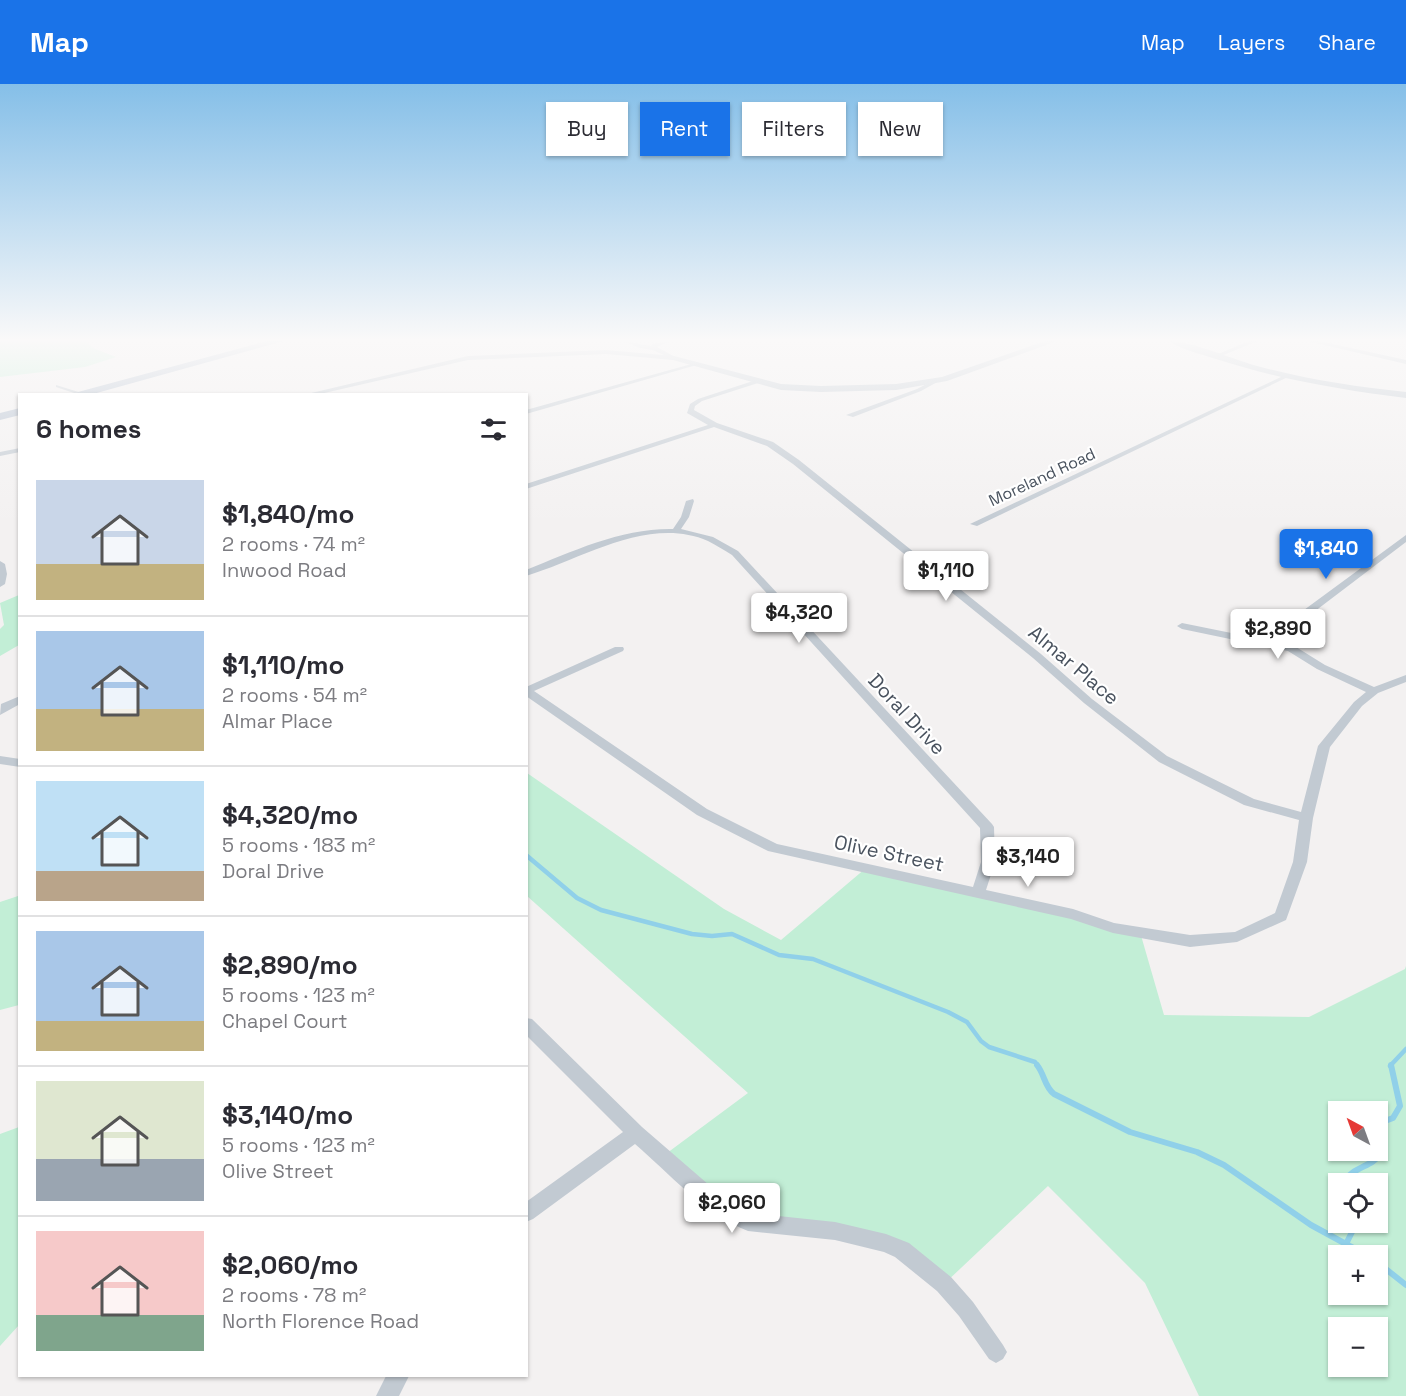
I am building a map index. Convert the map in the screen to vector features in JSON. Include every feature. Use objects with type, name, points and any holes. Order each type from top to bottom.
[{"type":"main road","points":[[0,417],[18,412]]},
{"type":"street","points":[[528,411],[561,402]]},
{"type":"street","name":"Almar Place","points":[[696,402],[692,405],[690,411],[714,425],[770,444],[796,462],[1037,656],[1104,714],[1163,759],[1250,802],[1306,818]]},
{"type":"street","points":[[850,415],[885,402]]},
{"type":"street","name":"Moreland Road","points":[[974,524],[1232,402]]},
{"type":"street","points":[[528,486],[714,425]]},
{"type":"street","points":[[0,454],[18,450]]},
{"type":"street","points":[[676,531],[685,517],[690,501]]},
{"type":"street","name":"Doral Drive","points":[[528,572],[630,535],[652,531],[676,531],[709,538],[735,554],[987,827],[988,862],[978,893]]},
{"type":"street","points":[[1291,648],[1293,623],[1406,538]]},
{"type":"street","points":[[0,564],[2,574],[0,584]]},
{"type":"street","points":[[1182,626],[1291,648],[1321,667],[1374,691]]},
{"type":"street","points":[[528,690],[619,649]]},
{"type":"street","name":"Olive Street","points":[[528,692],[702,812],[773,848],[1073,914],[1113,928],[1190,941],[1237,937],[1281,916],[1300,862],[1306,818],[1324,746],[1353,710],[1374,691],[1406,678]]},
{"type":"street","points":[[0,712],[4,706],[18,700]]},
{"type":"street","points":[[0,760],[18,763]]},
{"type":"street","points":[[528,1026],[636,1133],[724,1210],[748,1222],[835,1231],[886,1243],[902,1250],[944,1284],[966,1309],[996,1352]]},
{"type":"street","points":[[528,1212],[636,1133]]},
{"type":"street","points":[[387,1396],[397,1377]]},
{"type":"green space","points":[[18,595],[18,646],[0,656],[0,629],[4,625],[0,603]]},
{"type":"green space","points":[[528,774],[724,909],[781,940],[866,868],[1140,932],[1164,1015],[1309,1017],[1405,969],[1406,966],[1406,1396],[1199,1396],[1145,1283],[1048,1186],[944,1284],[902,1250],[748,1222],[663,1156],[748,1093],[528,897]]},
{"type":"green space","points":[[18,896],[18,1005],[0,1010],[0,902]]},
{"type":"green space","points":[[18,1127],[18,1326],[0,1346],[0,1134]]},
{"type":"waterway","points":[[528,857],[577,898],[601,910],[692,934],[712,936],[732,934],[779,955],[813,959],[948,1012],[967,1022],[981,1041],[989,1047],[1035,1062],[1038,1066]]},
{"type":"waterway","points":[[1390,1066],[1406,1049]]},
{"type":"waterway","points":[[1037,1065],[1048,1088],[1054,1094],[1130,1132],[1197,1152],[1224,1165],[1311,1225],[1348,1245]]},
{"type":"waterway","points":[[1388,1120],[1393,1118],[1400,1106],[1391,1065]]},
{"type":"waterway","points":[[1352,1173],[1373,1161]]},
{"type":"waterway","points":[[1346,1244],[1352,1233]]},
{"type":"waterway","points":[[1388,1271],[1406,1285]]}]
